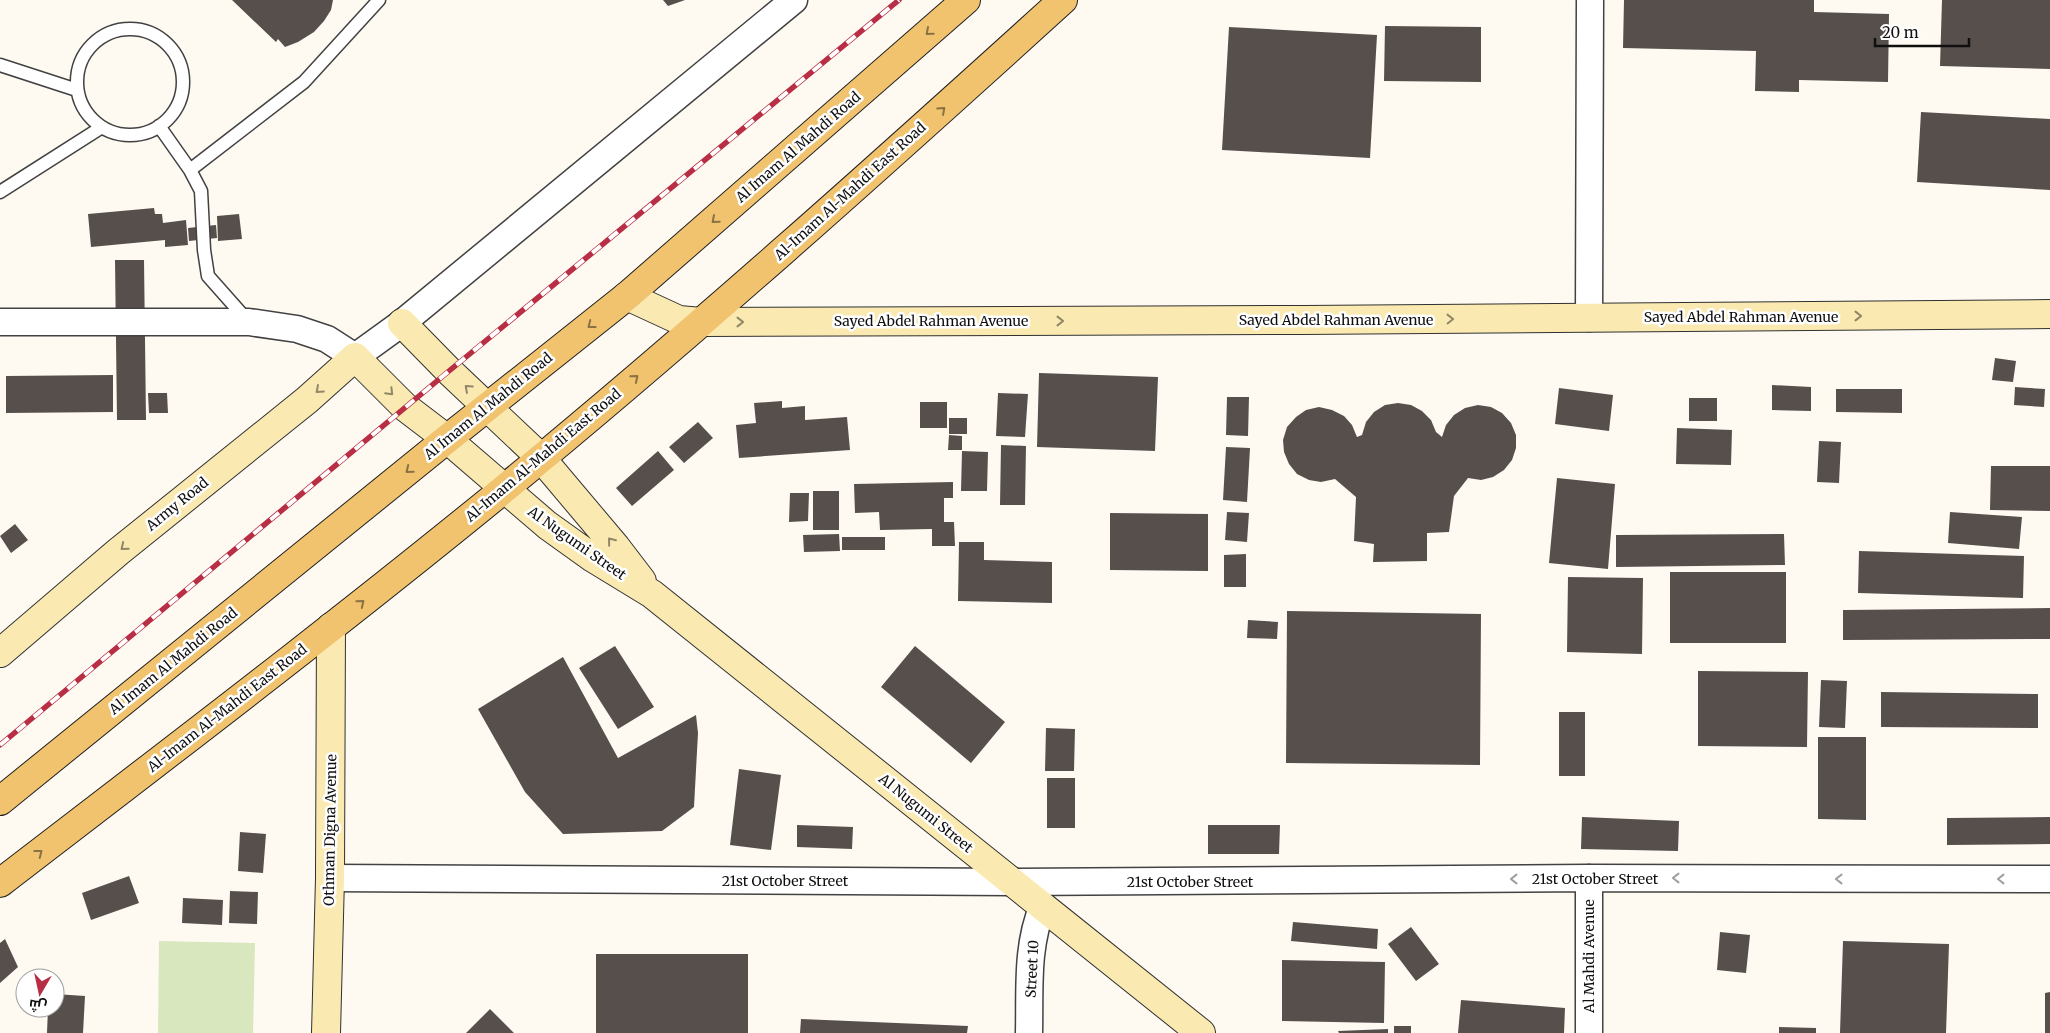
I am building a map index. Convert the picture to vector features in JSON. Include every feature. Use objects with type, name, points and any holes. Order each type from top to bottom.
[{"type":"main road","name":"Al Imam Al Mahdi Road","points":[[0,801],[447,439],[627,296],[966,0]]},
{"type":"main road","name":"Al-Imam Al-Mahdi East Road","points":[[0,883],[331,627],[541,458],[858,186],[1063,0]]},
{"type":"street","points":[[0,322],[249,322],[297,329],[327,339],[355,357],[402,323],[794,0]]},
{"type":"street","points":[[1589,318],[1590,0]]},
{"type":"street","name":"Sayed Abdel Rahman Avenue","points":[[627,296],[679,320],[701,322],[2050,314]]},
{"type":"street","name":"Al Nugumi Street","points":[[402,323],[449,371],[541,458],[610,540],[652,594]]},
{"type":"street","name":"Al Nugumi Street","points":[[355,357],[405,407],[447,439],[547,525],[593,558],[652,594],[1201,1033]]},
{"type":"street","name":"Army Road","points":[[0,653],[118,552],[307,400],[355,357]]},
{"type":"street","name":"Othman Digna Avenue","points":[[326,1033],[330,878],[331,627]]},
{"type":"street","name":"21st October Street","points":[[330,878],[1013,882],[1589,878],[2050,879]]},
{"type":"street","name":"Al Mahdi Avenue","points":[[1589,878],[1589,1033]]},
{"type":"street","name":"Street 10","points":[[1029,1033],[1031,945],[1035,925],[1043,906]]},
{"type":"lane","points":[[190,170],[304,82],[379,0]]},
{"type":"lane","points":[[130,30],[145,32],[158,38],[170,48],[178,60],[183,75],[182,90],[178,104],[170,117],[159,126],[145,133],[130,135],[115,133],[102,127],[90,117],[82,104],[77,90],[78,75],[82,61],[90,48],[101,38],[115,32],[130,30]]},
{"type":"lane","points":[[0,65],[77,90]]},
{"type":"lane","points":[[159,126],[190,170],[201,191],[204,250],[208,276],[249,322]]},
{"type":"lane","points":[[0,192],[102,127]]},
{"type":"green space","points":[[159,941],[255,943],[253,1033],[158,1033]]},
{"type":"building","points":[[232,0],[333,0],[331,10],[314,32],[298,42],[285,47],[278,39],[276,42]]},
{"type":"building","points":[[663,0],[685,0],[668,6]]},
{"type":"building","points":[[1624,0],[1814,0],[1814,12],[1889,14],[1888,82],[1799,80],[1799,92],[1755,91],[1756,51],[1623,48]]},
{"type":"building","points":[[1942,0],[2050,0],[2050,69],[1940,66]]},
{"type":"building","points":[[1385,26],[1481,27],[1481,82],[1384,81]]},
{"type":"building","points":[[1229,27],[1377,35],[1370,158],[1222,150]]},
{"type":"building","points":[[1921,112],[2050,119],[2050,190],[1917,182]]},
{"type":"building","points":[[154,208],[155,214],[162,214],[163,223],[186,220],[188,245],[165,247],[165,240],[91,247],[88,214]]},
{"type":"building","points":[[239,214],[242,239],[218,241],[217,216]]},
{"type":"building","points":[[216,225],[217,238],[189,241],[188,228]]},
{"type":"building","points":[[115,260],[144,260],[146,420],[117,420]]},
{"type":"building","points":[[1995,358],[2016,361],[2013,382],[1992,380]]},
{"type":"building","points":[[1039,373],[1158,377],[1155,451],[1037,447]]},
{"type":"building","points":[[113,375],[113,412],[6,413],[6,376]]},
{"type":"building","points":[[1772,385],[1811,387],[1811,411],[1772,410]]},
{"type":"building","points":[[2015,387],[2045,389],[2044,407],[2014,405]]},
{"type":"building","points":[[1559,388],[1613,395],[1609,431],[1555,424]]},
{"type":"building","points":[[1836,389],[1902,389],[1902,413],[1836,412]]},
{"type":"building","points":[[148,393],[167,393],[168,413],[149,413]]},
{"type":"building","points":[[998,393],[1028,394],[1025,437],[996,436]]},
{"type":"building","points":[[1227,397],[1249,397],[1248,436],[1226,435]]},
{"type":"building","points":[[1689,398],[1717,398],[1717,421],[1689,421]]},
{"type":"building","points":[[782,401],[782,408],[805,406],[805,420],[847,417],[850,450],[739,458],[736,425],[756,423],[754,403]]},
{"type":"building","points":[[920,402],[947,402],[947,428],[920,428]]},
{"type":"building","points":[[1398,403],[1411,405],[1422,411],[1431,420],[1436,432],[1442,437],[1446,425],[1454,415],[1465,408],[1478,405],[1491,407],[1502,413],[1511,423],[1516,435],[1516,448],[1512,460],[1504,470],[1493,477],[1481,480],[1468,478],[1454,496],[1449,532],[1427,533],[1427,561],[1373,562],[1374,544],[1354,541],[1356,497],[1335,479],[1321,482],[1309,480],[1297,474],[1289,464],[1284,452],[1283,440],[1287,427],[1306,410],[1319,407],[1332,410],[1344,416],[1352,425],[1357,437],[1362,435],[1366,422],[1374,412],[1385,405]]},
{"type":"building","points":[[949,418],[967,418],[967,434],[949,434]]},
{"type":"building","points":[[698,422],[713,438],[684,463],[669,447]]},
{"type":"building","points":[[1677,428],[1732,430],[1731,465],[1676,464]]},
{"type":"building","points":[[949,435],[962,436],[962,450],[948,450]]},
{"type":"building","points":[[1819,441],[1841,442],[1839,483],[1817,482]]},
{"type":"building","points":[[1001,445],[1026,446],[1025,505],[1000,505]]},
{"type":"building","points":[[1226,447],[1250,448],[1247,502],[1223,500]]},
{"type":"building","points":[[658,451],[674,470],[632,506],[616,488]]},
{"type":"building","points":[[962,451],[988,452],[987,491],[961,491]]},
{"type":"building","points":[[1991,466],[2050,466],[2050,511],[1990,510]]},
{"type":"building","points":[[1557,478],[1615,484],[1608,569],[1549,563]]},
{"type":"building","points":[[953,482],[953,498],[944,498],[944,522],[954,522],[955,546],[932,546],[932,529],[880,530],[879,512],[855,513],[854,484]]},
{"type":"building","points":[[813,491],[839,491],[839,530],[813,530]]},
{"type":"building","points":[[790,493],[809,493],[808,521],[789,522]]},
{"type":"building","points":[[1227,512],[1249,513],[1247,542],[1225,540]]},
{"type":"building","points":[[1950,512],[2022,517],[2019,549],[1948,543]]},
{"type":"building","points":[[1110,513],[1208,514],[1208,571],[1110,570]]},
{"type":"building","points":[[15,524],[28,540],[11,553],[0,536]]},
{"type":"building","points":[[839,534],[840,551],[804,552],[803,535]]},
{"type":"building","points":[[1784,534],[1785,565],[1616,567],[1616,535]]},
{"type":"building","points":[[842,537],[885,537],[885,550],[842,550]]},
{"type":"building","points":[[959,542],[984,542],[984,560],[1052,562],[1052,603],[958,601]]},
{"type":"building","points":[[1859,551],[2024,556],[2023,598],[1858,593]]},
{"type":"building","points":[[1246,554],[1246,587],[1224,587],[1224,555]]},
{"type":"building","points":[[1670,572],[1786,572],[1786,643],[1670,643]]},
{"type":"building","points":[[1568,577],[1643,578],[1642,654],[1567,652]]},
{"type":"building","points":[[2050,608],[2050,639],[1843,640],[1843,610]]},
{"type":"building","points":[[1287,611],[1481,614],[1480,765],[1286,763]]},
{"type":"building","points":[[1248,620],[1278,622],[1277,639],[1247,638]]},
{"type":"building","points":[[615,646],[654,707],[618,729],[579,668]]},
{"type":"building","points":[[915,646],[1005,722],[971,763],[881,687]]},
{"type":"building","points":[[563,657],[618,758],[696,715],[698,733],[694,807],[662,831],[563,834],[525,792],[478,709]]},
{"type":"building","points":[[1698,671],[1808,672],[1807,747],[1698,746]]},
{"type":"building","points":[[1821,680],[1847,681],[1845,728],[1819,727]]},
{"type":"building","points":[[1881,692],[2038,694],[2038,728],[1881,727]]},
{"type":"building","points":[[1559,712],[1585,712],[1585,776],[1559,776]]},
{"type":"building","points":[[1046,728],[1075,729],[1074,771],[1045,771]]},
{"type":"building","points":[[1818,737],[1866,737],[1866,820],[1818,819]]},
{"type":"building","points":[[739,769],[781,775],[771,850],[730,845]]},
{"type":"building","points":[[1047,778],[1075,778],[1075,828],[1047,828]]},
{"type":"building","points":[[1582,817],[1679,821],[1678,851],[1581,849]]},
{"type":"building","points":[[2050,817],[2050,844],[1947,845],[1947,818]]},
{"type":"building","points":[[797,825],[853,827],[852,849],[797,847]]},
{"type":"building","points":[[1208,825],[1280,825],[1279,854],[1208,854]]},
{"type":"building","points":[[240,832],[266,834],[263,873],[238,871]]},
{"type":"building","points":[[129,876],[139,903],[91,920],[82,893]]},
{"type":"building","points":[[230,891],[258,892],[257,924],[229,923]]},
{"type":"building","points":[[183,898],[223,900],[222,925],[182,923]]},
{"type":"building","points":[[1293,922],[1378,929],[1377,949],[1291,941]]},
{"type":"building","points":[[1411,927],[1439,964],[1416,981],[1388,944]]},
{"type":"building","points":[[1720,932],[1750,935],[1746,973],[1717,970]]},
{"type":"building","points":[[5,939],[18,967],[0,983],[0,943]]},
{"type":"building","points":[[1843,941],[1949,944],[1946,1033],[1840,1033]]},
{"type":"building","points":[[596,954],[748,954],[748,1033],[596,1033]]},
{"type":"building","points":[[1282,960],[1385,962],[1384,1023],[1282,1021]]},
{"type":"building","points":[[2050,992],[2050,1033],[2045,1033],[2045,993]]},
{"type":"building","points":[[65,995],[85,996],[83,1033],[47,1033],[48,1018],[65,1018]]},
{"type":"building","points":[[1461,1000],[1565,1008],[1564,1033],[1458,1033]]},
{"type":"building","points":[[490,1009],[514,1033],[466,1033]]},
{"type":"building","points":[[801,1019],[968,1026],[967,1033],[800,1033]]},
{"type":"building","points":[[1394,1026],[1411,1026],[1411,1033],[1394,1033]]},
{"type":"building","points":[[1779,1027],[1816,1028],[1816,1033],[1779,1033]]},
{"type":"building","points":[[1388,1029],[1388,1033],[1339,1033],[1338,1031]]},
{"type":"railway","points":[[0,745],[899,0]]}]
